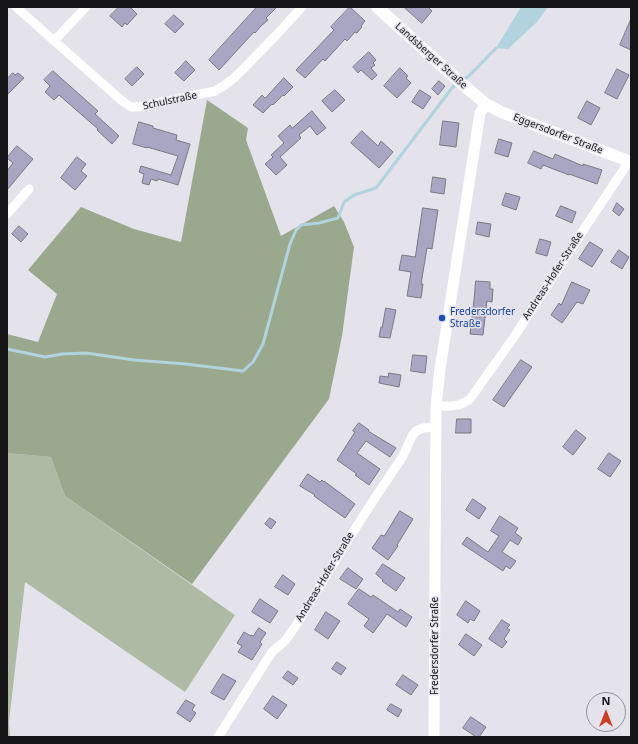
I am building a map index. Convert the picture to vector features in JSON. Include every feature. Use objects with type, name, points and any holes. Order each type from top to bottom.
[{"type":"main road","name":"Landsberger Straße","points":[[377,7],[486,104]]},
{"type":"main road","name":"Eggersdorfer Straße","points":[[486,104],[501,112],[629,162]]},
{"type":"street","name":"Schulstraße","points":[[16,7],[121,100],[131,107],[138,107],[215,91],[221,88],[234,79],[302,7]]},
{"type":"street","points":[[54,41],[86,7]]},
{"type":"street","name":"Fredersdorfer Straße","points":[[434,737],[436,406],[441,362],[480,114],[486,104]]},
{"type":"street","name":"Andreas-Hofer-Straße","points":[[436,406],[456,406],[470,399],[514,337],[629,162]]},
{"type":"street","points":[[7,214],[29,189]]},
{"type":"street","name":"Andreas-Hofer-Straße","points":[[218,737],[272,652],[285,641],[297,624],[346,543],[403,456],[412,436],[416,431],[422,428],[436,427]]},
{"type":"green space","points":[[207,100],[248,128],[246,140],[281,236],[334,206],[344,222],[354,247],[342,336],[329,399],[192,584],[65,496],[51,457],[7,453],[7,334],[38,342],[57,294],[28,270],[81,207],[134,229],[181,242]]},
{"type":"green space","points":[[7,453],[51,457],[65,496],[235,615],[185,692],[25,582],[9,722],[10,737],[7,737]]},
{"type":"water","points":[[521,7],[548,7],[537,22],[508,49],[496,48]]},
{"type":"building","points":[[119,7],[130,7],[137,14],[127,25],[125,23],[122,27],[110,16]]},
{"type":"building","points":[[257,7],[277,7],[266,18],[268,20],[255,33],[254,32],[219,70],[209,60]]},
{"type":"building","points":[[350,7],[365,21],[361,26],[362,27],[347,41],[345,39],[325,61],[323,59],[305,78],[296,70],[334,30],[331,27]]},
{"type":"building","points":[[404,7],[428,7],[432,11],[422,23]]},
{"type":"building","points":[[174,15],[184,24],[175,33],[165,24]]},
{"type":"building","points":[[631,19],[631,50],[620,45]]},
{"type":"building","points":[[369,52],[376,60],[373,63],[375,65],[371,68],[377,75],[372,80],[361,70],[358,73],[353,67]]},
{"type":"building","points":[[186,61],[195,70],[184,81],[175,73]]},
{"type":"building","points":[[137,67],[144,74],[132,86],[125,79]]},
{"type":"building","points":[[400,68],[408,76],[406,78],[411,83],[397,98],[384,86]]},
{"type":"building","points":[[617,69],[629,75],[617,99],[605,93]]},
{"type":"building","points":[[53,71],[98,111],[95,114],[119,136],[112,144],[97,130],[98,129],[59,95],[54,100],[45,92],[50,86],[44,80]]},
{"type":"building","points":[[13,73],[15,75],[18,73],[24,78],[7,95],[7,79]]},
{"type":"building","points":[[284,78],[293,87],[284,96],[283,95],[263,113],[253,105],[262,95],[265,98]]},
{"type":"building","points":[[439,81],[445,86],[438,95],[432,89]]},
{"type":"building","points":[[335,90],[345,100],[332,112],[322,101]]},
{"type":"building","points":[[420,90],[431,97],[423,109],[412,102]]},
{"type":"building","points":[[587,101],[600,108],[591,125],[578,118]]},
{"type":"building","points":[[312,111],[326,128],[317,135],[310,126],[299,135],[301,138],[280,157],[287,165],[276,175],[265,164],[273,157],[271,155],[284,143],[278,136],[290,125],[292,128]]},
{"type":"building","points":[[443,121],[459,123],[456,147],[440,145]]},
{"type":"building","points":[[139,122],[177,135],[176,140],[190,144],[178,185],[158,179],[157,181],[151,179],[149,185],[142,183],[144,174],[139,172],[141,166],[171,175],[178,156],[133,144]]},
{"type":"building","points":[[362,131],[378,146],[381,141],[393,152],[379,168],[351,143]]},
{"type":"building","points":[[499,139],[512,143],[508,157],[495,153]]},
{"type":"building","points":[[17,146],[33,159],[7,190],[7,171],[13,163],[7,158]]},
{"type":"building","points":[[534,151],[553,159],[555,154],[583,166],[583,164],[602,170],[597,184],[543,165],[541,169],[528,163]]},
{"type":"building","points":[[77,157],[86,164],[81,171],[87,176],[75,190],[61,178]]},
{"type":"building","points":[[433,177],[446,179],[444,194],[431,192]]},
{"type":"building","points":[[506,193],[520,197],[516,210],[502,205]]},
{"type":"building","points":[[617,203],[624,209],[619,216],[613,211]]},
{"type":"building","points":[[561,206],[576,212],[572,223],[556,216]]},
{"type":"building","points":[[423,208],[438,210],[432,249],[427,248],[421,284],[423,284],[421,298],[407,296],[411,272],[399,270],[402,255],[415,257]]},
{"type":"building","points":[[478,222],[491,224],[489,237],[476,234]]},
{"type":"building","points":[[19,226],[28,234],[21,242],[12,234]]},
{"type":"building","points":[[540,239],[551,242],[547,256],[536,253]]},
{"type":"building","points":[[590,242],[603,250],[592,267],[579,259]]},
{"type":"building","points":[[619,250],[629,257],[622,269],[611,262]]},
{"type":"building","points":[[476,281],[490,282],[490,289],[493,289],[492,302],[487,301],[483,335],[470,334]]},
{"type":"building","points":[[572,282],[590,290],[583,304],[577,302],[562,323],[551,315],[559,303],[561,305]]},
{"type":"building","points":[[386,308],[396,310],[390,338],[379,337]]},
{"type":"building","points":[[413,355],[427,356],[425,373],[411,371]]},
{"type":"building","points":[[521,360],[532,367],[504,407],[493,400]]},
{"type":"building","points":[[389,373],[401,375],[399,387],[379,383],[380,376],[388,377]]},
{"type":"building","points":[[457,419],[471,419],[471,433],[456,433]]},
{"type":"building","points":[[359,423],[369,430],[368,431],[396,448],[390,457],[366,441],[357,453],[380,469],[369,485],[355,475],[357,474],[337,460]]},
{"type":"building","points":[[576,430],[586,438],[573,455],[563,447]]},
{"type":"building","points":[[609,453],[621,461],[610,477],[598,469]]},
{"type":"building","points":[[308,474],[320,482],[322,480],[324,481],[355,504],[345,518],[314,496],[315,495],[300,486]]},
{"type":"building","points":[[473,499],[486,508],[479,519],[466,510]]},
{"type":"building","points":[[400,511],[413,519],[397,545],[398,546],[388,560],[372,548],[381,535],[384,536]]},
{"type":"building","points":[[500,516],[518,528],[515,533],[522,538],[518,545],[510,540],[502,552],[516,561],[510,569],[506,566],[503,571],[462,544],[467,537],[488,552],[499,536],[491,531]]},
{"type":"building","points":[[270,518],[276,522],[271,529],[265,524]]},
{"type":"building","points":[[383,564],[405,578],[396,591],[382,581],[383,580],[376,574]]},
{"type":"building","points":[[348,568],[363,579],[356,589],[340,579]]},
{"type":"building","points":[[283,575],[295,584],[288,595],[275,587]]},
{"type":"building","points":[[359,589],[371,597],[373,595],[398,612],[400,609],[412,617],[406,627],[387,614],[373,633],[364,626],[369,619],[348,604]]},
{"type":"building","points":[[260,599],[278,611],[270,623],[252,612]]},
{"type":"building","points":[[466,601],[480,611],[474,621],[470,619],[468,623],[457,615]]},
{"type":"building","points":[[326,612],[340,621],[328,639],[315,630]]},
{"type":"building","points":[[502,620],[510,625],[507,628],[510,630],[504,639],[507,642],[502,648],[489,639]]},
{"type":"building","points":[[259,628],[266,633],[260,642],[262,644],[252,660],[238,652],[242,646],[237,643],[244,632],[253,636]]},
{"type":"building","points":[[466,634],[482,645],[474,656],[459,645]]},
{"type":"building","points":[[337,662],[346,668],[341,675],[332,669]]},
{"type":"building","points":[[288,671],[298,678],[293,685],[283,678]]},
{"type":"building","points":[[223,674],[236,681],[224,700],[211,693]]},
{"type":"building","points":[[403,675],[418,685],[411,695],[396,685]]},
{"type":"building","points":[[273,696],[287,705],[277,719],[264,709]]},
{"type":"building","points":[[186,700],[195,705],[192,710],[196,713],[190,722],[177,713]]},
{"type":"building","points":[[391,704],[402,710],[398,717],[387,710]]},
{"type":"building","points":[[471,717],[486,727],[479,737],[476,737],[463,728]]},
{"type":"waterway","points":[[462,81],[470,75],[496,48]]},
{"type":"waterway","points":[[7,349],[45,357],[62,354],[86,353],[134,360],[186,364],[243,371],[253,362],[263,344],[290,244],[296,230],[301,225],[319,223],[338,218],[344,202],[354,195],[376,188],[452,88],[457,84]]},
{"type":"place","name":"Fredersdorfer Straße","points":[[442,318]]}]
